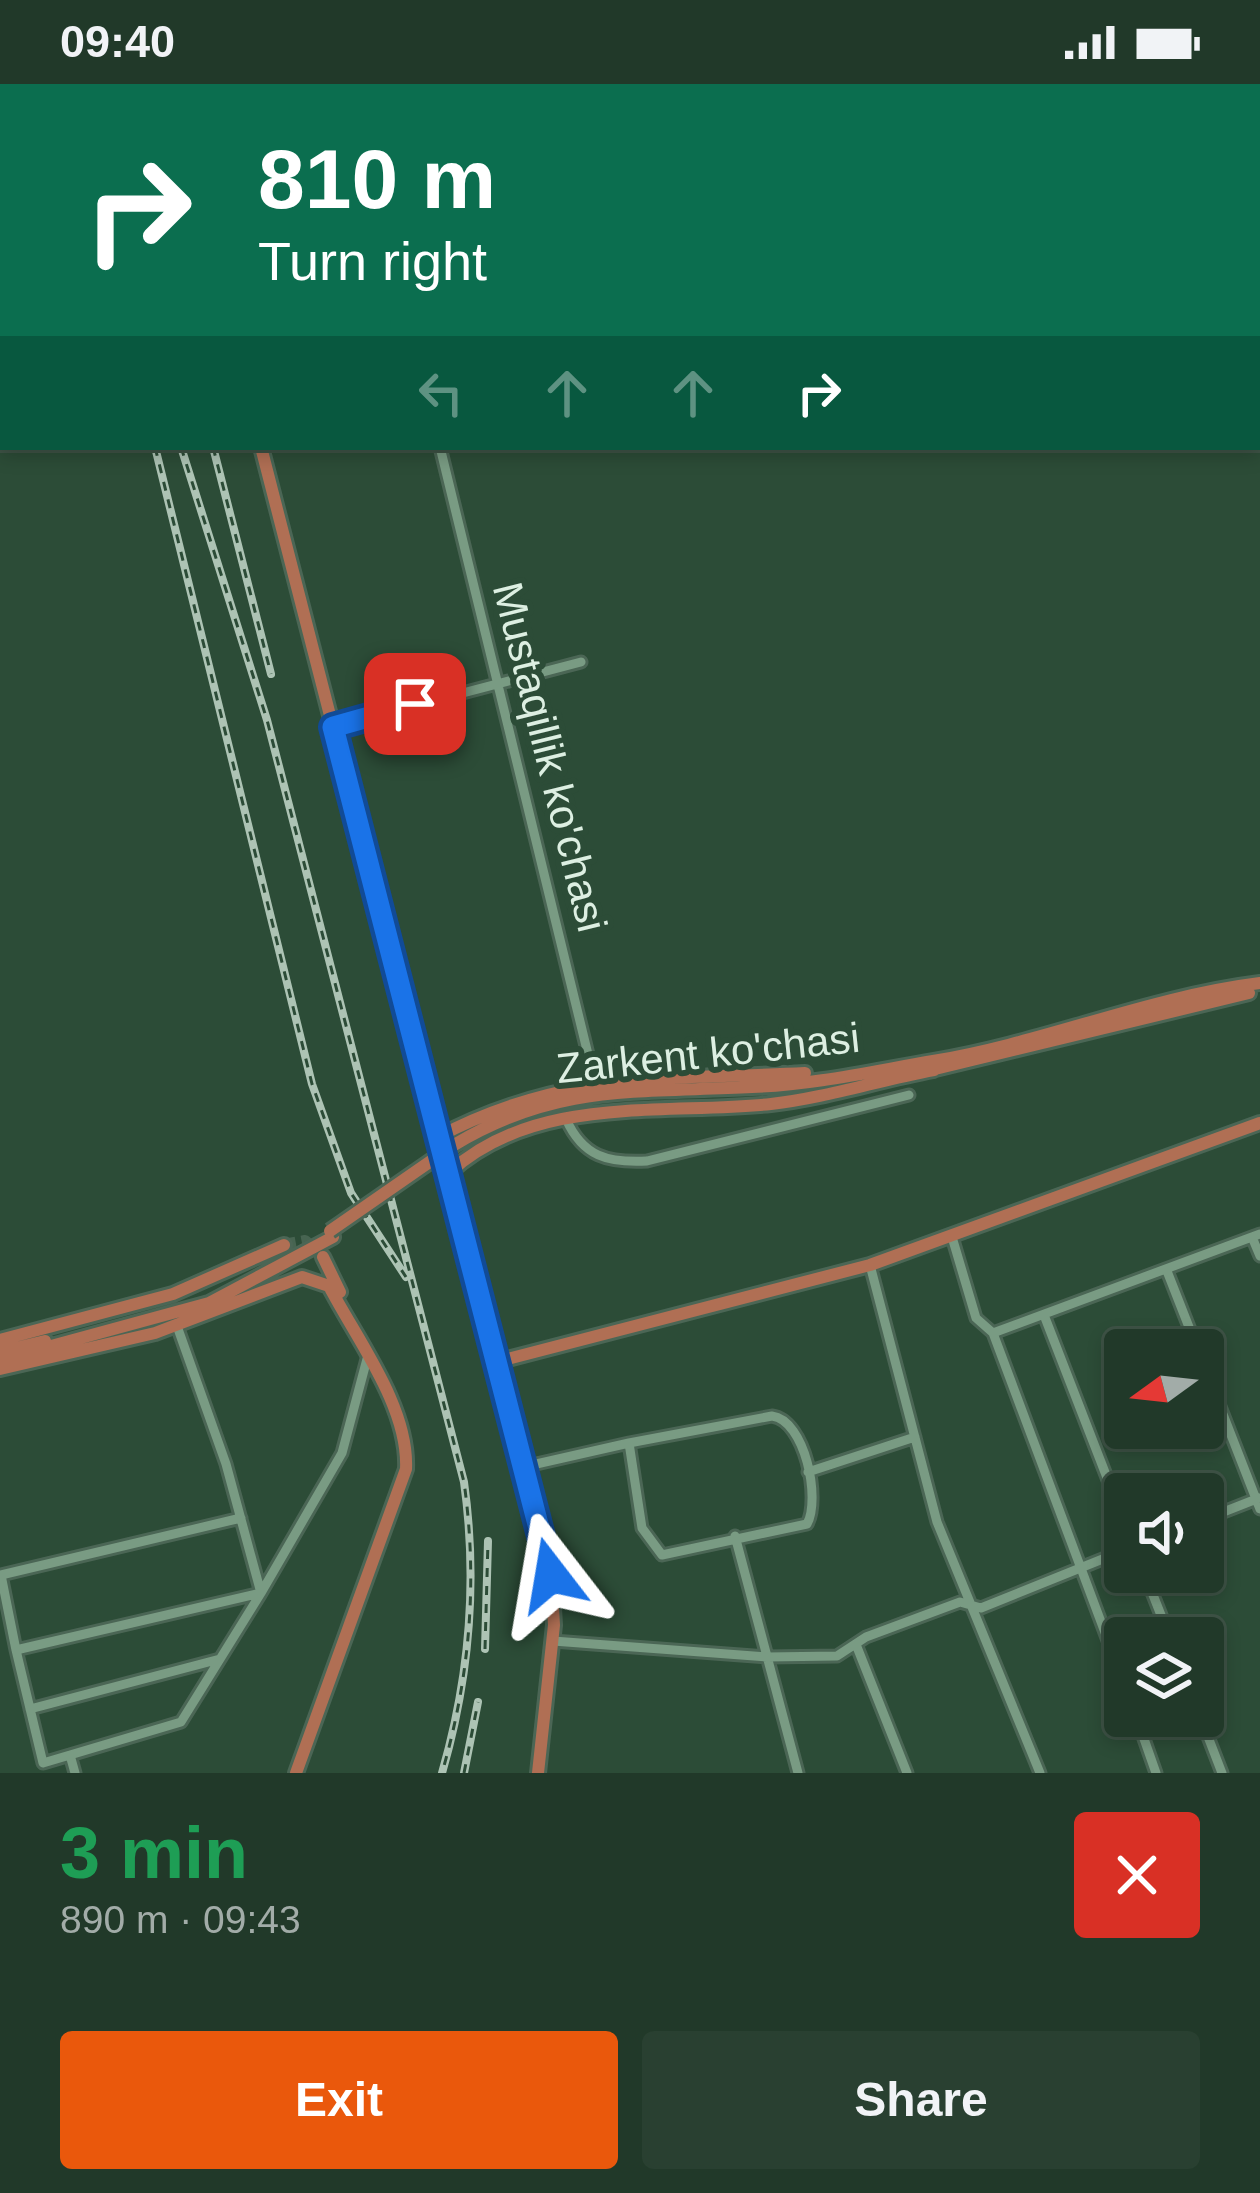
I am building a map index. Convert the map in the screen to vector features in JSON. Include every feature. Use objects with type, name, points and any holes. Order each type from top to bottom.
[{"type":"main road","points":[[261,450],[492,1363],[551,1575],[553,1641],[538,1773]]},
{"type":"main road","name":"Zarkent ko'chasi","points":[[0,1360],[208,1300],[332,1234],[455,1148],[500,1126],[600,1098],[759,1095],[941,1064],[1260,987]]},
{"type":"main road","points":[[436,1138],[505,1103],[595,1083],[941,1064]]},
{"type":"main road","points":[[449,1192],[450,1172],[460,1162],[503,1140],[566,1119],[649,1108],[776,1103],[941,1064]]},
{"type":"main road","points":[[492,1363],[870,1265],[1260,1123]]},
{"type":"main road","points":[[0,1340],[173,1294],[284,1245]]},
{"type":"main road","points":[[300,1773],[412,1469],[403,1415],[322,1257]]},
{"type":"main road","points":[[0,1360],[35,1365],[177,1326],[302,1277],[329,1286],[401,1428],[404,1479],[300,1773]]},
{"type":"street","name":"Mustaqillik ko'chasi","points":[[441,450],[595,1083]]},
{"type":"street","points":[[333,727],[581,662]]},
{"type":"street","points":[[566,1119],[582,1147],[614,1163],[647,1161],[909,1095]]},
{"type":"street","points":[[993,1333],[1256,1235],[1260,1256]]},
{"type":"street","points":[[952,1237],[976,1318],[993,1333],[1104,1628]]},
{"type":"street","points":[[870,1265],[938,1522],[1040,1773]]},
{"type":"street","points":[[1167,1271],[1190,1329]]},
{"type":"street","points":[[1044,1315],[1105,1473]]},
{"type":"street","points":[[177,1326],[241,1518],[261,1594]]},
{"type":"street","points":[[241,1518],[1,1575],[44,1762],[181,1722],[342,1453],[367,1359]]},
{"type":"street","points":[[1224,1415],[1259,1502],[1224,1513]]},
{"type":"street","points":[[523,1467],[629,1443],[782,1417],[795,1431],[808,1472],[813,1514],[807,1524],[662,1555],[642,1528],[629,1443]]},
{"type":"street","points":[[808,1472],[915,1437]]},
{"type":"street","points":[[735,1536],[798,1773]]},
{"type":"street","points":[[553,1641],[767,1657],[837,1656],[866,1637],[960,1602],[981,1608],[1104,1558]]},
{"type":"street","points":[[16,1650],[261,1594]]},
{"type":"street","points":[[0,1641],[13,1636]]},
{"type":"street","points":[[857,1647],[907,1773]]},
{"type":"street","points":[[30,1708],[220,1659]]},
{"type":"street","points":[[1143,1737],[1156,1773]]},
{"type":"street","points":[[1208,1737],[1222,1773]]},
{"type":"street","points":[[70,1755],[75,1773]]},
{"type":"tunnel","points":[[284,1245],[305,1241],[323,1257]]},
{"type":"railway","points":[[156,450],[312,1084],[351,1193],[406,1277]]},
{"type":"railway","points":[[182,450],[267,720],[464,1482],[469,1629],[442,1773]]},
{"type":"railway","points":[[214,450],[271,674]]},
{"type":"railway","points":[[485,1649],[488,1541]]},
{"type":"railway","points":[[464,1773],[478,1702]]},
{"type":"route","points":[[415,704],[333,727],[492,1363],[551,1575]]}]
